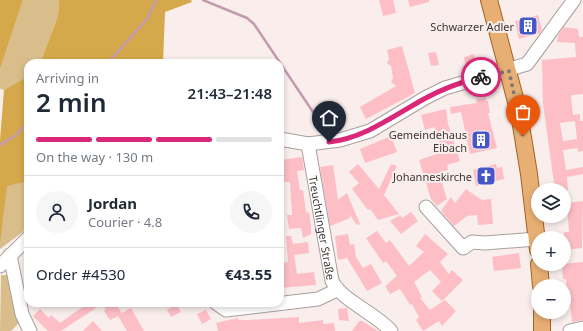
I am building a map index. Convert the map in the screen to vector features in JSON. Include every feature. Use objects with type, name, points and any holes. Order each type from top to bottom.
[{"type":"main road","points":[[489,0],[509,71],[526,148],[536,231]]},
{"type":"main road","points":[[542,319],[542,331]]},
{"type":"street","points":[[284,140],[308,144],[340,140],[370,131],[425,98],[445,88],[477,78],[509,71],[530,62],[574,0]]},
{"type":"street","name":"Treuchtlinger Straße","points":[[308,144],[332,281],[336,290],[365,309],[391,331]]},
{"type":"street","points":[[426,207],[463,248],[472,242],[531,244]]},
{"type":"street","points":[[0,266],[24,242]]},
{"type":"street","points":[[10,255],[22,314],[29,331]]},
{"type":"street","points":[[284,303],[318,299],[336,290]]},
{"type":"street","points":[[222,307],[226,310],[251,307]]},
{"type":"street","points":[[570,331],[583,328]]},
{"type":"shaded area","points":[[0,0],[23,0],[0,70]]},
{"type":"shaded area","points":[[23,0],[59,0],[58,16],[42,59],[24,59],[24,78],[4,90],[0,89],[0,70]]},
{"type":"shaded area","points":[[59,0],[191,0],[192,2],[165,12],[163,59],[42,59],[58,16]]},
{"type":"shaded area","points":[[24,78],[24,182],[7,186],[0,243],[0,140],[4,90]]},
{"type":"shaded area","points":[[0,149],[24,160],[24,231],[0,249]]},
{"type":"shaded area","points":[[1,275],[7,275],[11,280],[18,318],[18,324],[11,331],[0,331]]},
{"type":"building","points":[[379,0],[393,0],[396,13],[383,16]]},
{"type":"building","points":[[408,0],[429,0],[429,2],[410,7]]},
{"type":"building","name":"Schwarzer Adler","points":[[538,15],[542,30],[540,33],[519,39],[515,21]]},
{"type":"building","points":[[564,27],[578,29],[579,37],[583,37],[583,94],[572,95],[571,97],[573,115],[580,114],[580,121],[583,121],[583,151],[578,152],[578,148],[563,150],[566,170],[583,167],[583,174],[567,177],[567,183],[554,183],[543,104],[542,60],[576,57],[575,43],[557,42],[558,36]],"holes":[[[575,121],[577,139],[563,141],[560,123]]]},
{"type":"building","points":[[402,46],[415,93],[366,119],[360,107],[396,86],[391,82],[393,78],[391,66],[387,63],[389,59],[387,50]]},
{"type":"building","points":[[436,52],[439,65],[431,66],[428,53]]},
{"type":"building","points":[[474,54],[476,63],[466,66],[464,57]]},
{"type":"building","points":[[486,98],[486,101],[488,101],[490,113],[488,113],[497,148],[470,154],[461,112],[451,114],[450,107],[477,103],[476,99]]},
{"type":"building","points":[[446,109],[448,124],[460,161],[447,165],[448,170],[442,172],[443,175],[440,176],[447,199],[437,206],[431,199],[419,160],[443,152],[434,127],[425,130],[421,115]]},
{"type":"building","points":[[391,136],[397,152],[365,163],[360,149]]},
{"type":"building","points":[[302,157],[304,170],[297,171],[300,190],[303,190],[306,213],[309,212],[311,226],[311,234],[303,238],[301,228],[289,229],[287,215],[292,215],[290,182],[284,182],[284,159]]},
{"type":"building","points":[[358,164],[379,189],[391,164],[397,166],[384,195],[399,214],[378,220],[370,209],[368,210],[352,189],[359,183],[349,172]]},
{"type":"building","name":"Johanneskirche","points":[[496,164],[497,168],[502,167],[504,179],[476,186],[473,170]]},
{"type":"building","points":[[333,165],[338,200],[347,193],[360,224],[357,225],[349,214],[350,218],[330,226],[320,167]]},
{"type":"building","points":[[466,189],[482,200],[491,199],[493,224],[478,225],[477,215],[467,216],[454,226],[441,211],[451,197],[455,203]]},
{"type":"building","points":[[583,201],[582,248],[571,249],[571,231],[569,231],[568,223],[571,223],[571,202]]},
{"type":"building","points":[[411,212],[418,221],[401,234],[390,221],[400,215],[402,218]]},
{"type":"building","points":[[377,231],[386,243],[390,240],[409,266],[424,252],[416,246],[425,234],[448,254],[440,262],[449,274],[452,270],[463,280],[442,301],[432,291],[441,282],[430,270],[414,282],[422,297],[420,298],[430,310],[445,300],[456,311],[442,326],[439,321],[423,331],[416,320],[419,317],[412,304],[410,305],[400,289],[390,294],[385,286],[397,276],[386,261],[383,263],[366,238]]},
{"type":"building","points":[[348,234],[350,245],[354,244],[356,257],[363,268],[371,264],[382,283],[367,291],[347,258],[338,260],[335,236]]},
{"type":"building","points":[[286,236],[291,236],[293,244],[308,242],[309,253],[294,255],[297,274],[314,272],[316,285],[284,288],[284,263],[288,262]]},
{"type":"building","points":[[519,253],[521,268],[494,271],[492,257]]},
{"type":"building","points":[[583,262],[583,320],[572,322],[571,279],[563,279],[562,271],[571,271],[571,263]]},
{"type":"building","points":[[82,307],[97,307],[61,331],[48,331],[33,316],[40,309],[49,318],[51,315],[60,323]]},
{"type":"building","points":[[104,307],[118,307],[122,313],[131,308],[144,331],[127,331],[118,316],[110,320],[104,311],[106,309]]},
{"type":"building","points":[[172,307],[178,307],[181,312],[171,317],[167,310]]},
{"type":"building","points":[[347,308],[349,321],[339,320],[338,309]]},
{"type":"building","points":[[206,310],[211,319],[202,324],[197,314]]},
{"type":"building","points":[[299,317],[299,323],[323,320],[323,324],[334,323],[335,331],[218,331],[216,323],[238,318],[238,320],[249,320]]},
{"type":"building","points":[[93,321],[102,331],[83,331]]},
{"type":"building","points":[[359,321],[362,321],[378,331],[352,331]]},
{"type":"waterway","points":[[112,59],[147,19],[156,0]]},
{"type":"waterway","points":[[203,0],[247,18],[254,24],[277,59]]},
{"type":"waterway","points":[[284,69],[315,115],[328,129]]},
{"type":"waterway","points":[[0,145],[16,135],[24,126]]},
{"type":"way so far","points":[[481,77],[509,71],[523,136]]},
{"type":"place","name":"Schwarzer Adler","points":[[528,26]]},
{"type":"place","name":"Gemeindehaus Eibach","points":[[481,140]]},
{"type":"place","name":"Johanneskirche","points":[[486,176]]},
{"type":"route","points":[[329,142],[370,131],[425,98],[445,88],[481,77]]}]
